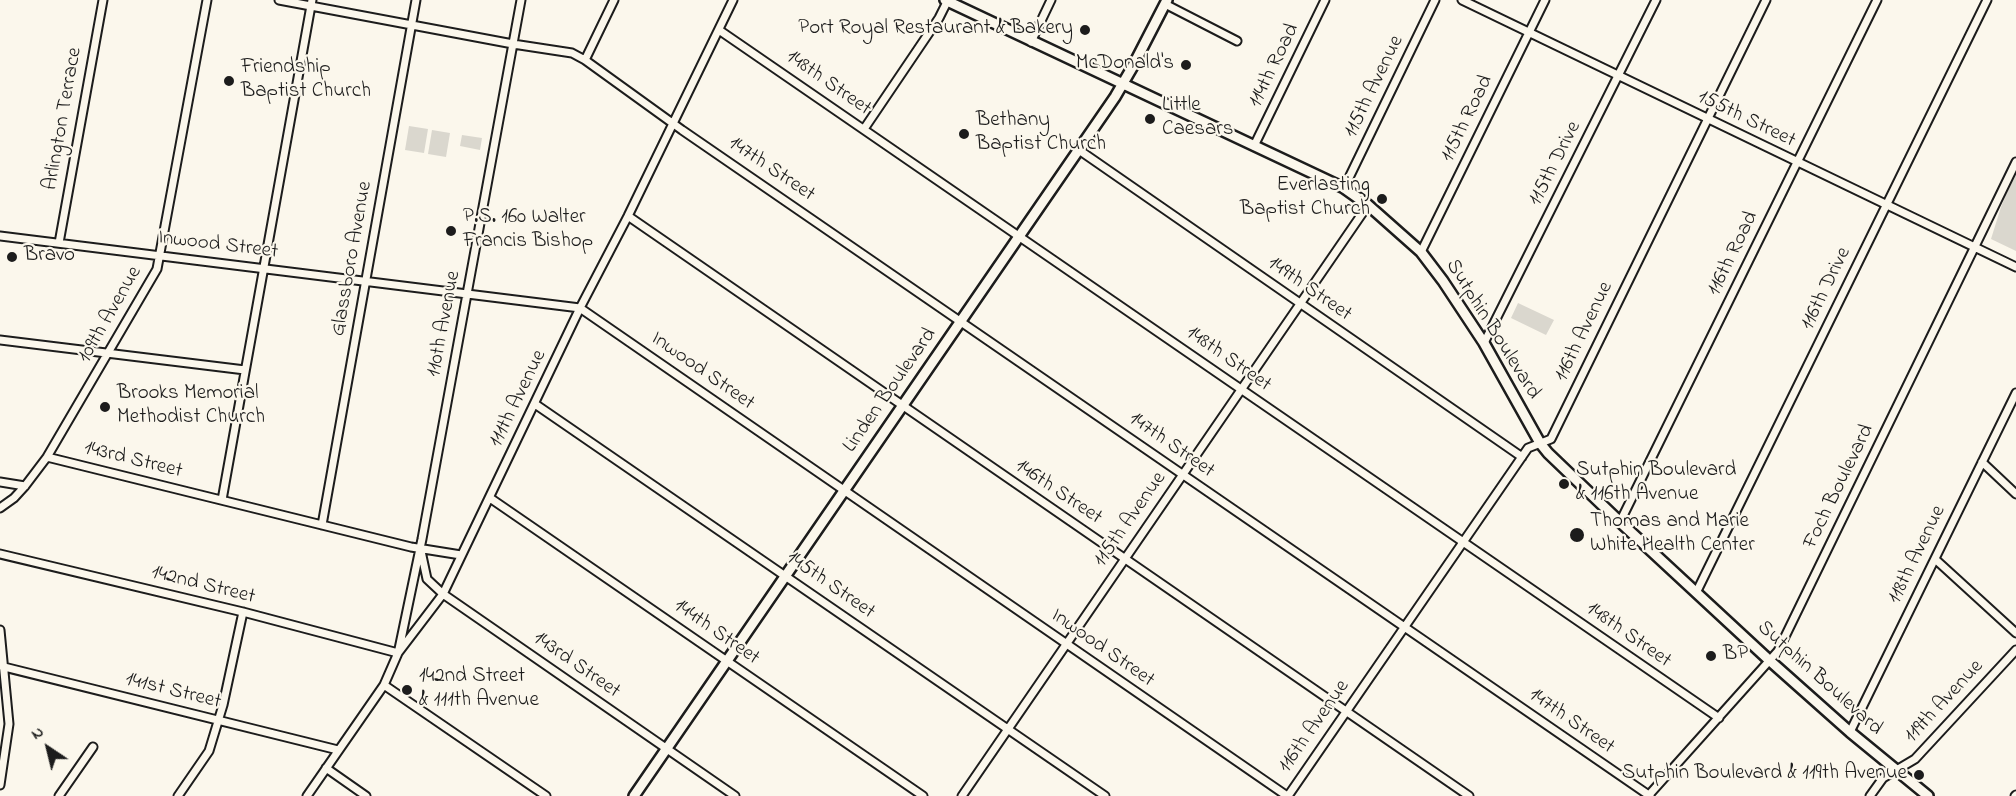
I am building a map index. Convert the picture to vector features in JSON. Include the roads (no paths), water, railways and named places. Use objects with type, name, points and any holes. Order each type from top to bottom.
[{"type":"main road","name":"Sutphin Boulevard","points":[[947,0],[1031,42],[1344,188],[1368,205],[1421,252],[1455,298],[1548,453],[1769,660],[1850,732],[1928,796]]},
{"type":"main road","name":"Linden Boulevard","points":[[634,796],[1123,85],[1166,2]]},
{"type":"street","name":"Arlington Terrace","points":[[58,243],[103,0]]},
{"type":"street","name":"109th Avenue","points":[[0,508],[14,498],[47,457],[157,269],[207,0]]},
{"type":"street","name":"147th Street","points":[[279,0],[312,3],[513,44],[572,53],[585,60],[1649,796]]},
{"type":"street","name":"Glassboro Avenue","points":[[322,525],[416,0]]},
{"type":"street","name":"110th Avenue","points":[[398,653],[420,548],[521,0]]},
{"type":"street","points":[[585,60],[615,0]]},
{"type":"street","name":"111th Avenue","points":[[307,796],[384,685],[398,653],[443,594],[580,308],[628,216],[733,0]]},
{"type":"street","points":[[864,129],[939,18],[947,0]]},
{"type":"street","points":[[1031,42],[1051,0]]},
{"type":"street","name":"114th Road","points":[[1254,146],[1325,0]]},
{"type":"street","name":"115th Avenue","points":[[1344,188],[1435,0]]},
{"type":"street","name":"155th Street","points":[[1462,0],[2016,267]]},
{"type":"street","name":"115th Road","points":[[1421,252],[1545,0]]},
{"type":"street","name":"115th Drive","points":[[1484,343],[1656,0]]},
{"type":"street","name":"116th Avenue","points":[[1287,796],[1528,447],[1551,439],[1766,0]]},
{"type":"street","name":"116th Road","points":[[1620,522],[1877,0]]},
{"type":"street","name":"116th Drive","points":[[1696,593],[1987,0]]},
{"type":"street","points":[[1166,2],[1237,41]]},
{"type":"street","points":[[222,500],[312,3]]},
{"type":"street","name":"148th Street","points":[[719,30],[1719,718]]},
{"type":"street","name":"149th Street","points":[[1079,150],[1522,457]]},
{"type":"street","name":"Foch Boulevard","points":[[1649,796],[1778,651],[2016,162]]},
{"type":"street","name":"115th Avenue","points":[[962,796],[1368,205]]},
{"type":"street","name":"146th Street","points":[[628,216],[1469,796]]},
{"type":"street","name":"Inwood Street","points":[[0,236],[580,308],[1287,796]]},
{"type":"street","points":[[0,340],[245,370]]},
{"type":"street","name":"118th Avenue","points":[[1850,732],[2016,393]]},
{"type":"street","name":"145th Street","points":[[535,404],[1105,796]]},
{"type":"street","name":"143rd Street","points":[[47,457],[322,525],[420,548],[462,555]]},
{"type":"street","points":[[1982,462],[2016,494]]},
{"type":"street","points":[[0,482],[25,486]]},
{"type":"street","name":"144th Street","points":[[489,498],[922,796]]},
{"type":"street","name":"143rd Street","points":[[420,548],[427,579],[443,594],[735,796]]},
{"type":"street","name":"142nd Street","points":[[0,555],[243,612],[398,653]]},
{"type":"street","points":[[1935,559],[2016,633]]},
{"type":"street","points":[[178,796],[209,751],[219,720],[243,612]]},
{"type":"street","points":[[0,630],[1,667],[9,724],[0,784]]},
{"type":"street","name":"119th Avenue","points":[[1870,796],[1883,778],[1915,759],[2016,650]]},
{"type":"street","name":"141st Street","points":[[1,667],[338,750]]},
{"type":"street","points":[[384,685],[546,796]]},
{"type":"street","points":[[59,796],[93,747]]},
{"type":"street","points":[[326,768],[366,796]]},
{"type":"place","name":"Port Royal Restaurant & Bakery","points":[[1085,30]]},
{"type":"place","name":"McDonald's","points":[[1186,65]]},
{"type":"place","name":"Friendship Baptist Church","points":[[229,81]]},
{"type":"place","name":"Little Caesars","points":[[1150,119]]},
{"type":"place","name":"Bethany Baptist Church","points":[[964,134]]},
{"type":"place","name":"Everlasting Baptist Church","points":[[1382,199]]},
{"type":"place","name":"P.S. 160 Walter Francis Bishop","points":[[451,231]]},
{"type":"place","name":"Bravo","points":[[12,257]]},
{"type":"place","name":"Brooks Memorial Methodist Church","points":[[105,407]]},
{"type":"place","name":"Sutphin Boulevard & 116th Avenue","points":[[1564,484]]},
{"type":"place","name":"Thomas and Marie White Health Center","points":[[1577,535]]},
{"type":"place","name":"BP","points":[[1711,656]]},
{"type":"place","name":"142nd Street & 111th Avenue","points":[[407,690]]},
{"type":"place","name":"Sutphin Boulevard & 119th Avenue","points":[[1919,775]]}]
